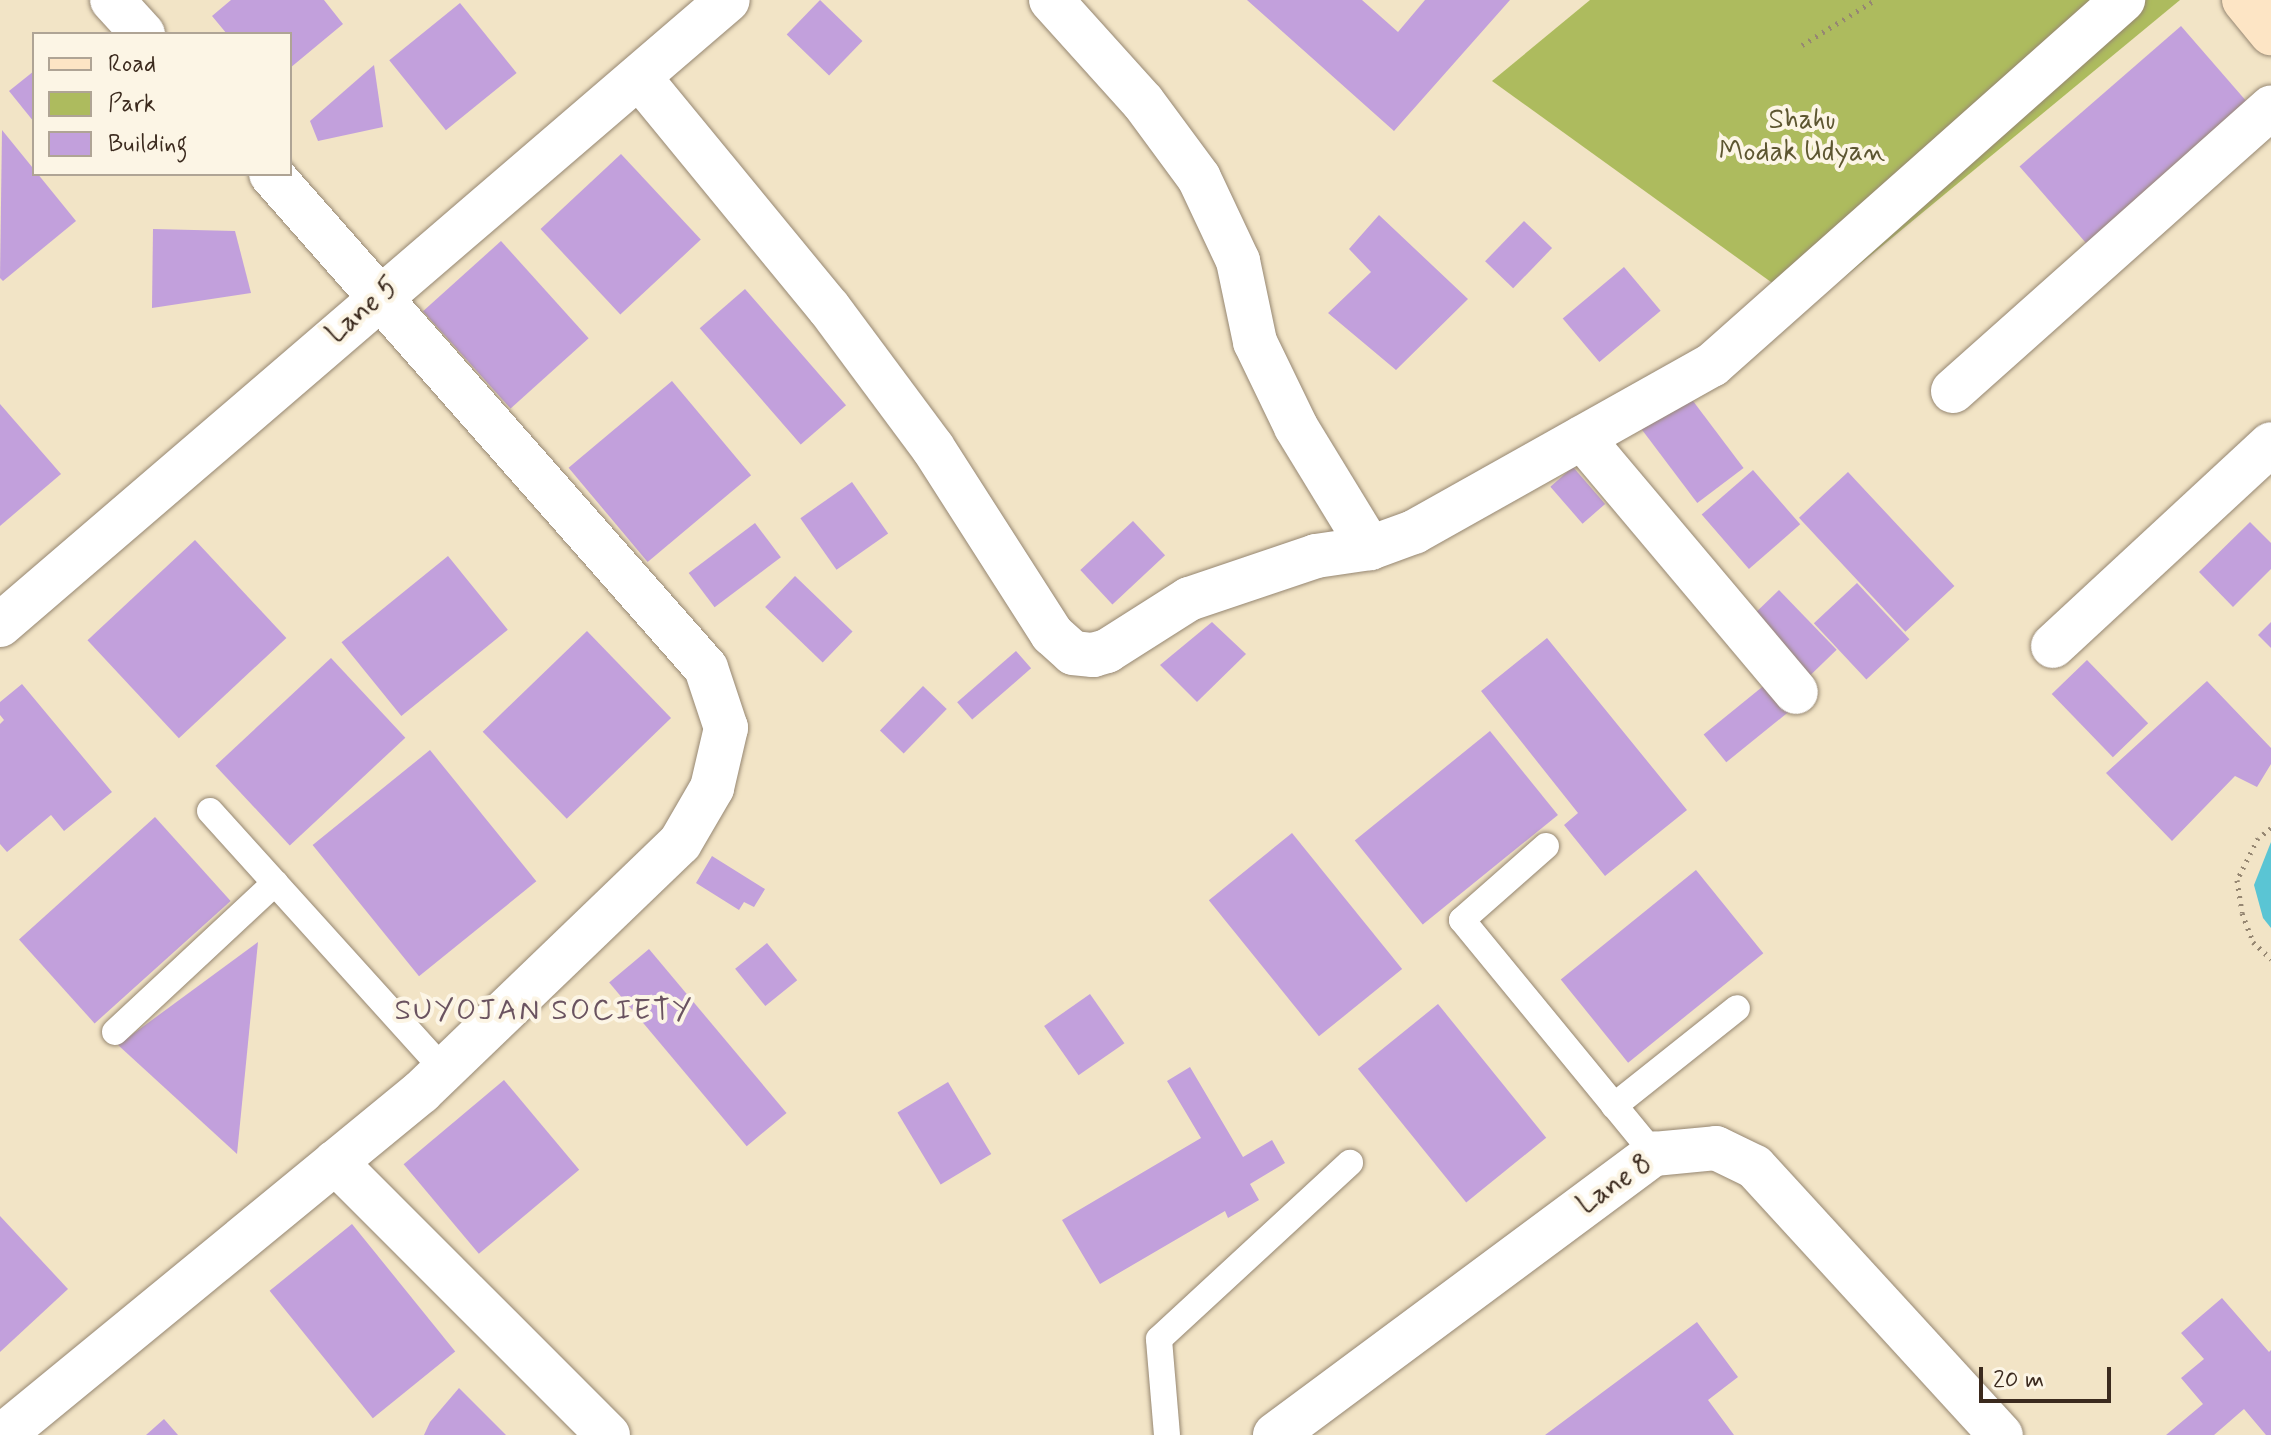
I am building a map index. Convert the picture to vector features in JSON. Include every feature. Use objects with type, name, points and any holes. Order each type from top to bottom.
[{"type":"main road","points":[[2244,0],[2271,33]]},
{"type":"street","points":[[112,0],[141,32]]},
{"type":"street","name":"Lane 5","points":[[0,625],[728,0]]},
{"type":"street","points":[[1051,0],[1143,102],[1199,178],[1238,261],[1255,342],[1296,427],[1370,548]]},
{"type":"street","points":[[639,77],[829,308],[933,448],[1052,634],[1073,653],[1107,651],[1189,599],[1316,556],[1370,548],[1414,532],[1712,365],[2123,0]]},
{"type":"street","points":[[1953,391],[2271,108]]},
{"type":"street","points":[[3,1435],[444,1070],[680,843],[712,788],[726,728],[706,668],[381,295],[273,176]]},
{"type":"street","points":[[1582,438],[1796,692]]},
{"type":"street","points":[[2053,646],[2271,444]]},
{"type":"street","name":"Lane 8","points":[[1275,1435],[1654,1154],[1716,1148],[1755,1167],[2001,1435]]},
{"type":"street","points":[[335,1162],[608,1435]]},
{"type":"lane","points":[[210,811],[444,1070]]},
{"type":"lane","points":[[1546,846],[1462,920],[1654,1154]]},
{"type":"lane","points":[[115,1032],[275,883]]},
{"type":"lane","points":[[1614,1106],[1737,1008]]},
{"type":"lane","points":[[1167,1435],[1159,1339],[1350,1163]]},
{"type":"path","points":[[1802,45],[1875,0]]},
{"type":"path","points":[[2271,828],[2258,838],[2237,880],[2242,913],[2253,942],[2271,959]]},
{"type":"green space","name":"Shahu Modak Udyan","points":[[1590,0],[2180,0],[1807,308],[1492,81]]},
{"type":"water","points":[[2271,842],[2271,928],[2263,918],[2254,885]]},
{"type":"building","points":[[231,0],[324,0],[343,24],[292,66],[292,32],[225,32],[212,16]]},
{"type":"building","points":[[820,0],[862,41],[829,76],[787,35]]},
{"type":"building","points":[[1247,0],[1362,0],[1398,32],[1425,0],[1510,0],[1394,131]]},
{"type":"building","points":[[460,3],[517,73],[446,130],[389,60]]},
{"type":"building","points":[[2181,26],[2249,104],[2088,245],[2019,166]]},
{"type":"building","points":[[374,65],[383,127],[318,141],[310,121]]},
{"type":"building","points":[[32,73],[32,120],[9,91]]},
{"type":"building","points":[[2,130],[32,167],[32,176],[39,176],[76,221],[3,281],[0,278]]},
{"type":"building","points":[[621,154],[701,240],[620,315],[541,229]]},
{"type":"building","points":[[1379,215],[1468,299],[1396,370],[1328,313],[1371,272],[1349,249]]},
{"type":"building","points":[[1524,221],[1552,248],[1513,288],[1485,261]]},
{"type":"building","points":[[153,229],[235,231],[251,293],[152,308]]},
{"type":"building","points":[[501,241],[589,338],[511,409],[423,311]]},
{"type":"building","points":[[1624,267],[1661,311],[1599,362],[1563,318]]},
{"type":"building","points":[[745,289],[846,405],[801,445],[700,328]]},
{"type":"building","points":[[672,381],[751,475],[648,562],[569,468]]},
{"type":"building","points":[[1687,393],[1744,468],[1697,503],[1641,428]]},
{"type":"building","points":[[0,404],[61,474],[0,526]]},
{"type":"building","points":[[1573,467],[1605,504],[1583,524],[1550,487]]},
{"type":"building","points":[[1753,470],[1800,524],[1749,569],[1702,515]]},
{"type":"building","points":[[1848,472],[1954,586],[1905,632],[1799,518]]},
{"type":"building","points":[[852,482],[888,534],[837,570],[800,518]]},
{"type":"building","points":[[1133,521],[1165,555],[1112,604],[1080,570]]},
{"type":"building","points":[[2250,522],[2271,543],[2271,569],[2233,607],[2199,572]]},
{"type":"building","points":[[755,523],[781,557],[715,607],[689,573]]},
{"type":"building","points":[[195,540],[286,638],[179,738],[87,640]]},
{"type":"building","points":[[448,556],[508,630],[401,716],[342,642]]},
{"type":"building","points":[[795,576],[853,632],[823,663],[765,607]]},
{"type":"building","points":[[1857,583],[1910,639],[1866,680],[1814,623]]},
{"type":"building","points":[[1779,590],[1837,650],[1800,685],[1742,625]]},
{"type":"building","points":[[1212,622],[1246,654],[1197,702],[1160,665]]},
{"type":"building","points":[[2271,622],[2271,648],[2258,635]]},
{"type":"building","points":[[587,631],[671,718],[567,819],[483,732]]},
{"type":"building","points":[[1547,638],[1687,810],[1605,876],[1564,825],[1578,813],[1481,691]]},
{"type":"building","points":[[1016,651],[1031,668],[972,720],[957,702]]},
{"type":"building","points":[[331,658],[405,738],[290,845],[215,766]]},
{"type":"building","points":[[2087,660],[2148,723],[2113,757],[2052,694]]},
{"type":"building","points":[[1772,679],[1795,707],[1726,762],[1704,734]]},
{"type":"building","points":[[2207,681],[2271,748],[2271,764],[2257,787],[2235,776],[2172,841],[2106,773]]},
{"type":"building","points":[[22,684],[112,792],[64,831],[51,815],[7,852],[0,844],[0,724],[4,720],[0,715],[0,702]]},
{"type":"building","points":[[923,686],[947,709],[904,754],[880,731]]},
{"type":"building","points":[[1490,731],[1558,815],[1423,924],[1355,841]]},
{"type":"building","points":[[430,750],[536,881],[419,976],[313,845]]},
{"type":"building","points":[[155,817],[231,901],[95,1023],[19,939]]},
{"type":"building","points":[[1292,833],[1402,969],[1319,1036],[1209,900]]},
{"type":"building","points":[[712,856],[765,889],[754,907],[744,902],[739,910],[696,883]]},
{"type":"building","points":[[1696,870],[1763,953],[1628,1063],[1561,980]]},
{"type":"building","points":[[258,942],[237,1154],[118,1045]]},
{"type":"building","points":[[767,943],[797,980],[765,1006],[735,969]]},
{"type":"building","points":[[649,949],[787,1113],[747,1146],[609,982]]},
{"type":"building","points":[[1090,994],[1124,1043],[1079,1075],[1044,1026]]},
{"type":"building","points":[[1438,1004],[1546,1138],[1466,1202],[1358,1069]]},
{"type":"building","points":[[1190,1067],[1243,1157],[1272,1140],[1285,1163],[1250,1184],[1259,1200],[1228,1218],[1225,1211],[1100,1284],[1062,1220],[1201,1138],[1167,1081]]},
{"type":"building","points":[[504,1080],[579,1170],[479,1254],[404,1164]]},
{"type":"building","points":[[948,1082],[991,1154],[941,1184],[897,1112]]},
{"type":"building","points":[[0,1216],[68,1289],[0,1352]]},
{"type":"building","points":[[352,1224],[455,1351],[373,1418],[270,1291]]},
{"type":"building","points":[[2222,1298],[2269,1352],[2271,1350],[2271,1435],[2266,1435],[2244,1409],[2214,1435],[2166,1435],[2203,1404],[2181,1378],[2204,1359],[2181,1333]]},
{"type":"building","points":[[1697,1322],[1738,1377],[1708,1400],[1734,1435],[1545,1435]]},
{"type":"building","points":[[459,1388],[506,1435],[424,1435],[430,1422]]},
{"type":"building","points":[[164,1419],[178,1435],[146,1435]]},
{"type":"district","name":"SUYOJAN SOCIETY","points":[[544,1011]]}]
